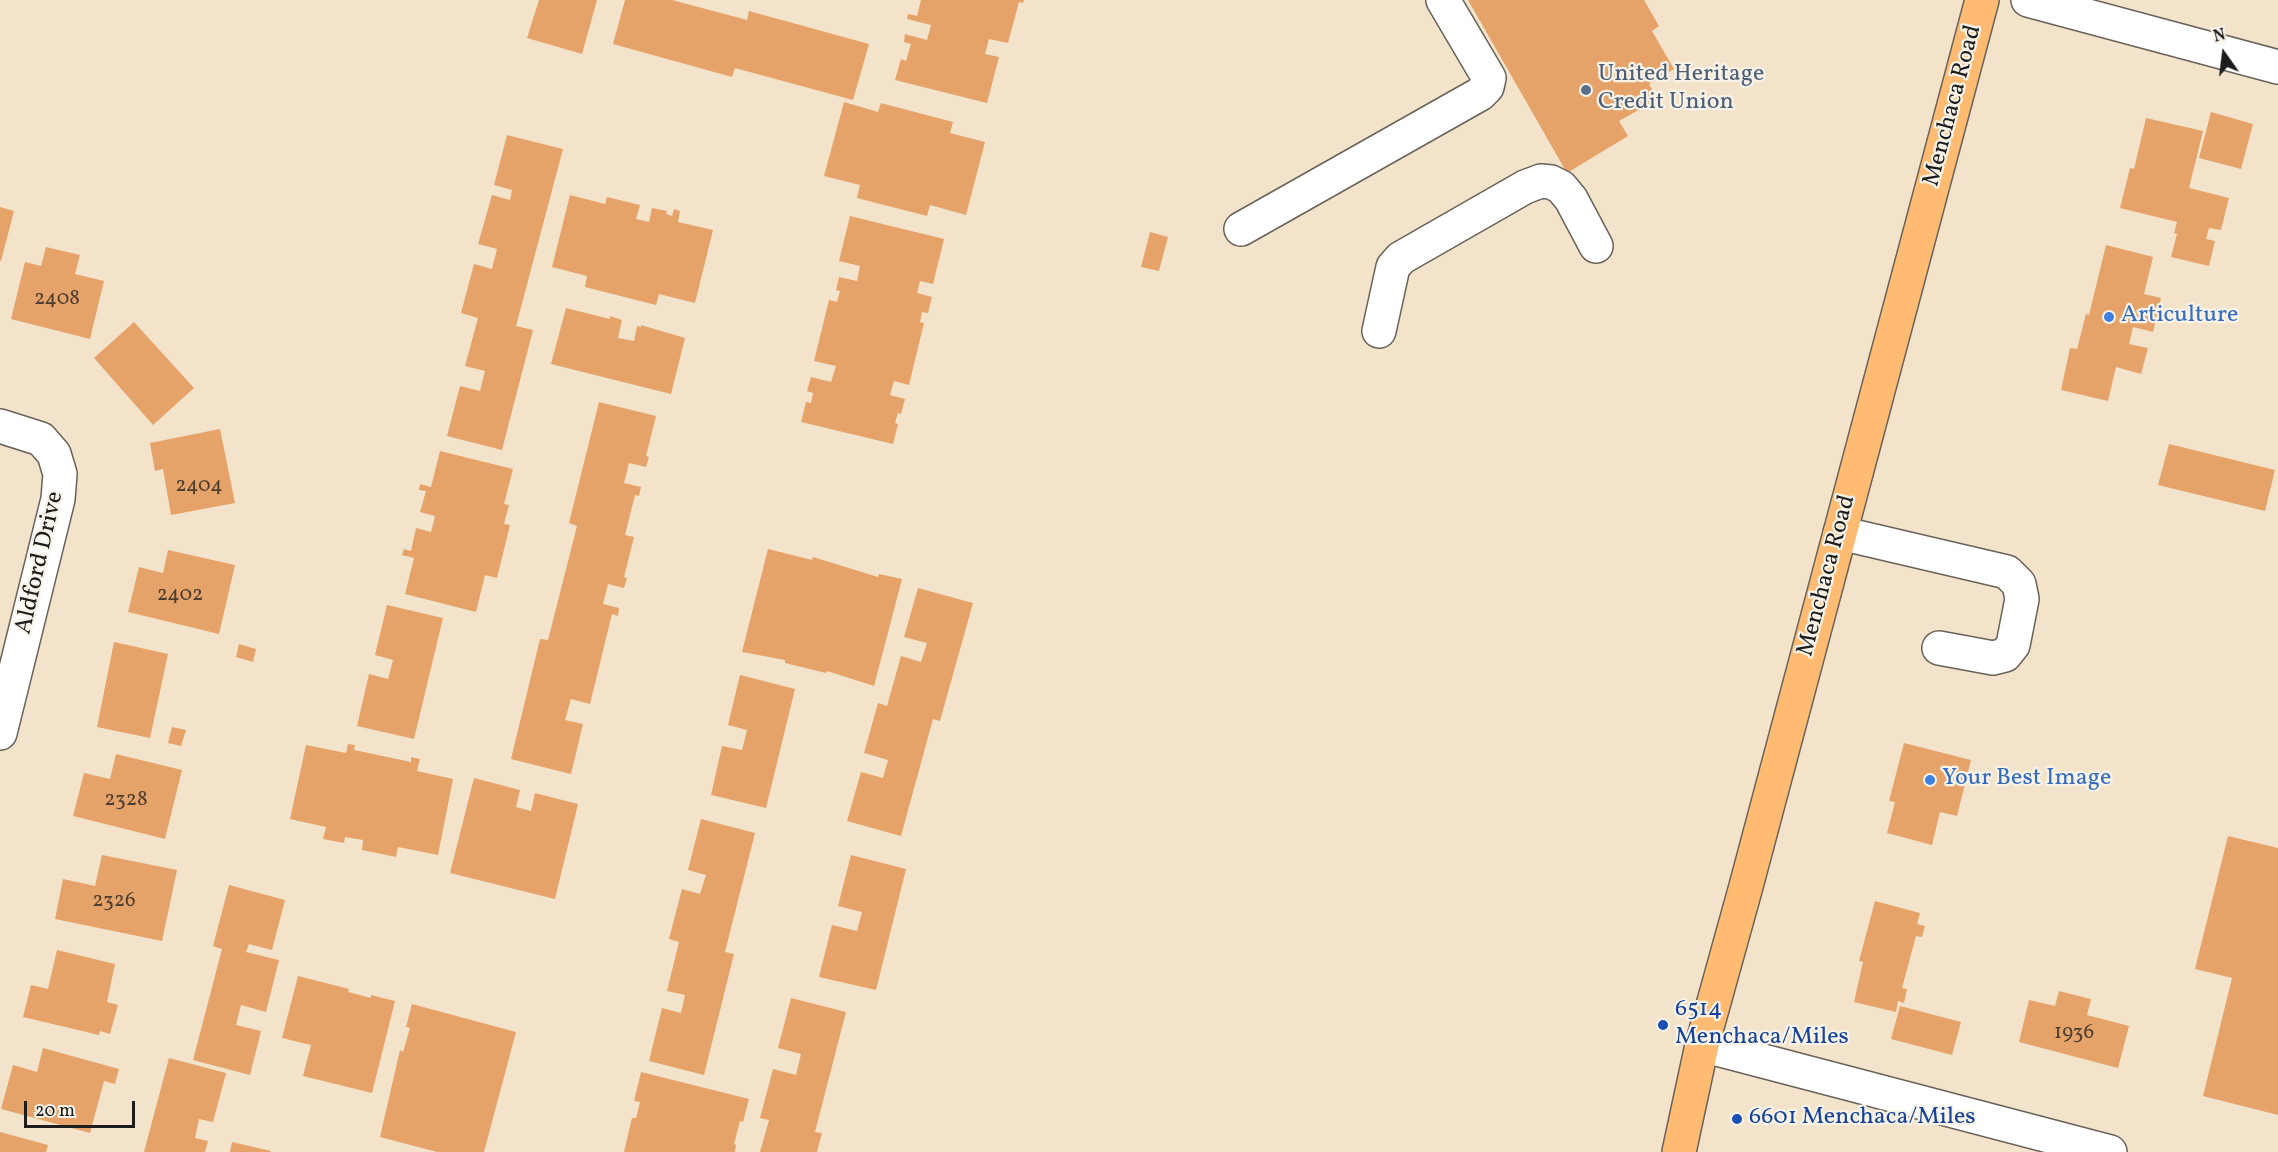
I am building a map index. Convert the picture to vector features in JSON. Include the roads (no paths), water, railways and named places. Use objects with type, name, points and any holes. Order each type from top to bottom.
[{"type":"main road","name":"Menchaca Road","points":[[1679,1152],[1702,1045],[1982,0]]},
{"type":"street","points":[[1241,229],[1480,94],[1489,78],[1443,0]]},
{"type":"street","points":[[2028,0],[2278,67]]},
{"type":"street","points":[[1379,331],[1393,267],[1401,258],[1525,187],[1541,181],[1551,182],[1561,187],[1571,199],[1596,246]]},
{"type":"street","name":"Aldford Drive","points":[[0,426],[41,439],[54,454],[60,474],[58,499],[0,733]]},
{"type":"street","points":[[1840,533],[2007,572],[2019,584],[2022,599],[2013,645],[2005,655],[1994,658],[1939,648]]},
{"type":"street","points":[[1702,1045],[2110,1152]]},
{"type":"place","name":"United Heritage Credit Union","points":[[1586,90]]},
{"type":"place","name":"Articulture","points":[[2109,317]]},
{"type":"place","name":"Your Best Image","points":[[1930,780]]},
{"type":"place","name":"6514 Menchaca/Miles","points":[[1663,1025]]},
{"type":"place","name":"6601 Menchaca/Miles","points":[[1737,1119]]}]
